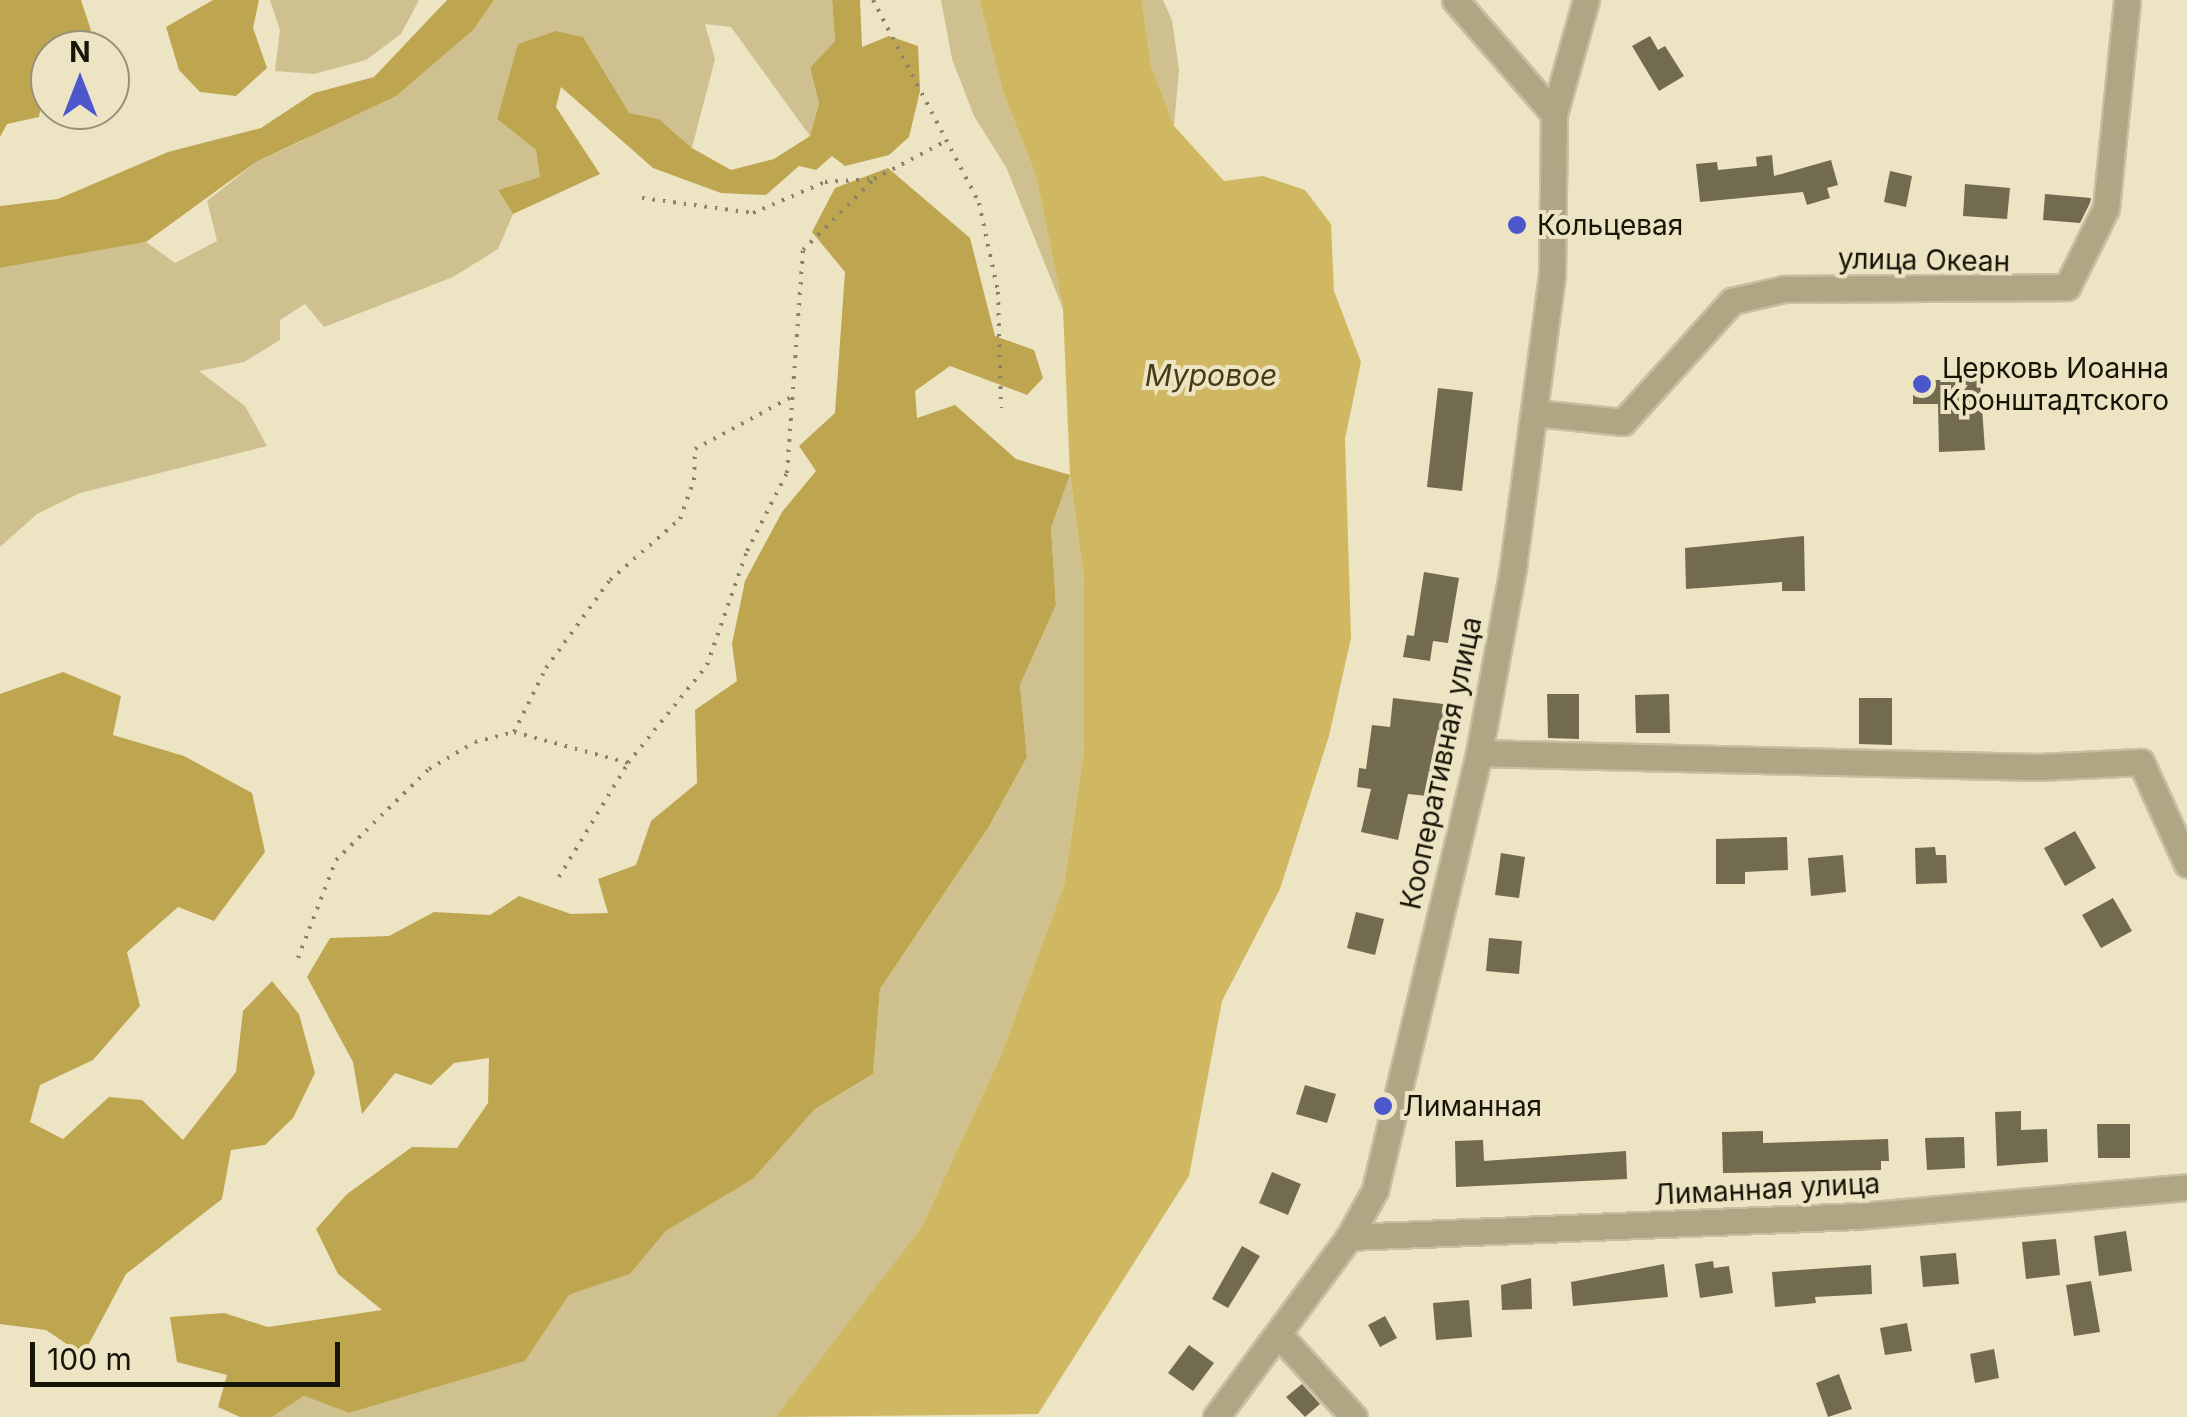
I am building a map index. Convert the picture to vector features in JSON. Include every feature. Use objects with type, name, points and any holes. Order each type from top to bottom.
[{"type":"street","points":[[1455,0],[1554,114]]},
{"type":"street","name":"Кооперативная улица","points":[[1216,1417],[1349,1237],[1375,1190],[1479,752],[1536,413],[1552,274],[1554,114],[1586,0]]},
{"type":"street","name":"улица Океан","points":[[1536,413],[1623,422],[1732,301],[1767,292],[2068,287],[2106,208],[2127,0]]},
{"type":"street","points":[[1479,752],[2038,767],[2141,762],[2187,864]]},
{"type":"street","name":"Лиманная улица","points":[[1349,1237],[1858,1216],[2187,1186]]},
{"type":"street","points":[[1279,1335],[1354,1417]]},
{"type":"path","points":[[872,0],[979,203],[993,254],[1001,408]]},
{"type":"path","points":[[559,876],[628,763],[706,665],[746,552],[787,473],[802,250],[874,179],[948,140]]},
{"type":"path","points":[[642,198],[753,214],[825,182],[874,179]]},
{"type":"path","points":[[514,732],[546,668],[610,580],[680,519],[694,480],[695,449],[793,396]]},
{"type":"path","points":[[298,958],[336,860],[429,770],[475,742],[514,732],[628,763]]},
{"type":"shaded area","points":[[0,0],[81,0],[91,30],[30,30],[30,119],[7,124],[0,137]]},
{"type":"shaded area","points":[[213,0],[259,0],[253,28],[267,68],[236,96],[200,92],[179,70],[166,27]]},
{"type":"shaded area","points":[[270,0],[419,0],[401,34],[366,60],[314,74],[275,71],[280,30]]},
{"type":"shaded area","points":[[447,0],[494,0],[474,29],[396,96],[256,162],[146,242],[0,268],[0,206],[58,199],[168,152],[261,128],[314,93],[374,77]]},
{"type":"shaded area","points":[[494,0],[832,0],[835,41],[810,69],[819,103],[810,136],[731,27],[705,24],[715,59],[692,148],[659,119],[629,114],[606,81],[519,44],[497,119],[536,150],[540,177],[498,190],[513,214],[498,249],[453,277],[324,327],[305,304],[280,320],[280,340],[244,362],[199,371],[245,406],[267,446],[80,493],[37,514],[0,547],[0,268],[146,242],[175,263],[217,241],[207,201],[256,162],[304,140],[474,29]]},
{"type":"shaded area","points":[[832,0],[860,0],[862,47],[889,36],[918,46],[920,91],[909,137],[889,155],[845,166],[832,156],[816,170],[799,166],[766,195],[721,193],[653,168],[561,87],[556,107],[600,174],[513,214],[498,190],[540,177],[536,150],[497,119],[518,44],[556,31],[583,37],[629,113],[659,119],[692,148],[731,170],[774,159],[810,136],[819,103],[810,68],[835,41]]},
{"type":"shaded area","points":[[941,0],[979,0],[1003,92],[1036,176],[1063,309],[1006,167],[974,116],[952,59]]},
{"type":"shaded area","points":[[1142,0],[1163,0],[1172,20],[1179,70],[1174,126],[1151,65]]},
{"type":"shaded area","points":[[888,168],[970,238],[995,336],[1034,350],[1043,378],[1027,395],[950,366],[915,391],[917,418],[955,405],[1016,459],[1070,475],[1051,528],[1056,605],[1020,685],[1027,757],[988,828],[880,989],[873,1074],[815,1109],[753,1179],[666,1231],[630,1274],[569,1295],[525,1361],[349,1413],[304,1396],[272,1417],[240,1417],[218,1407],[227,1375],[177,1362],[170,1317],[224,1313],[268,1327],[382,1310],[338,1274],[316,1229],[347,1194],[412,1147],[457,1148],[488,1103],[489,1058],[454,1063],[431,1085],[395,1073],[362,1114],[353,1062],[307,977],[330,938],[389,936],[434,912],[490,915],[519,896],[571,914],[608,913],[598,879],[636,865],[651,821],[697,783],[695,710],[737,681],[732,644],[745,581],[782,512],[816,471],[799,446],[835,413],[845,272],[812,232],[835,188]]},
{"type":"shaded area","points":[[1070,475],[1084,579],[1084,750],[1064,885],[1001,1055],[921,1228],[798,1394],[776,1417],[272,1417],[304,1396],[349,1413],[525,1361],[569,1295],[630,1274],[666,1231],[753,1179],[815,1109],[873,1074],[880,989],[988,828],[1027,757],[1020,685],[1056,605],[1051,528]]},
{"type":"shaded area","points":[[63,672],[121,696],[113,735],[184,756],[252,793],[265,852],[214,921],[178,907],[127,952],[140,1006],[93,1060],[40,1085],[30,1122],[63,1139],[109,1097],[142,1100],[183,1140],[236,1072],[243,1011],[272,981],[299,1014],[315,1073],[293,1118],[265,1145],[231,1150],[222,1199],[126,1274],[83,1355],[46,1330],[0,1324],[0,694]]},
{"type":"water","name":"Муровое","points":[[979,0],[1142,0],[1151,65],[1174,126],[1224,181],[1263,176],[1305,190],[1331,224],[1334,291],[1361,362],[1345,439],[1351,638],[1329,736],[1280,889],[1222,1001],[1189,1176],[1038,1414],[776,1417],[921,1228],[1001,1055],[1064,885],[1084,750],[1084,579],[1070,475],[1063,309],[1036,176],[1003,92]]},
{"type":"building","points":[[1650,36],[1658,50],[1665,46],[1684,76],[1659,91],[1632,46]]},
{"type":"building","points":[[1772,155],[1774,176],[1831,160],[1838,185],[1827,188],[1830,198],[1807,205],[1803,192],[1700,202],[1696,164],[1717,162],[1718,170],[1757,166],[1756,157]]},
{"type":"building","points":[[1890,171],[1912,176],[1906,207],[1884,202]]},
{"type":"building","points":[[1965,184],[2010,188],[2007,219],[1963,216]]},
{"type":"building","points":[[2045,194],[2091,198],[2080,223],[2043,220]]},
{"type":"building","points":[[1913,380],[1980,380],[1985,450],[1939,452],[1938,404],[1913,404]]},
{"type":"building","points":[[1438,388],[1473,392],[1462,491],[1427,487]]},
{"type":"building","points":[[1804,536],[1805,591],[1782,591],[1782,582],[1686,589],[1685,548]]},
{"type":"building","points":[[1424,572],[1459,578],[1448,643],[1433,641],[1430,661],[1403,657],[1407,635],[1414,636]]},
{"type":"building","points":[[1547,694],[1579,694],[1579,739],[1548,738]]},
{"type":"building","points":[[1669,694],[1670,733],[1636,733],[1635,695]]},
{"type":"building","points":[[1393,698],[1452,705],[1447,748],[1434,746],[1428,796],[1408,794],[1398,840],[1361,832],[1371,789],[1357,787],[1359,768],[1366,769],[1372,725],[1390,727]]},
{"type":"building","points":[[1859,698],[1892,698],[1892,745],[1859,744]]},
{"type":"building","points":[[2075,831],[2096,868],[2065,886],[2044,848]]},
{"type":"building","points":[[1787,837],[1788,870],[1745,872],[1745,884],[1716,884],[1716,839]]},
{"type":"building","points":[[1935,847],[1936,855],[1946,855],[1947,883],[1916,884],[1915,848]]},
{"type":"building","points":[[1501,853],[1525,857],[1519,898],[1495,895]]},
{"type":"building","points":[[1843,855],[1846,892],[1811,896],[1808,858]]},
{"type":"building","points":[[2113,898],[2132,931],[2101,948],[2082,915]]},
{"type":"building","points":[[1356,912],[1384,919],[1375,955],[1347,948]]},
{"type":"building","points":[[1489,938],[1522,941],[1519,974],[1486,971]]},
{"type":"building","points":[[1305,1085],[1336,1094],[1327,1123],[1296,1114]]},
{"type":"building","points":[[2021,1111],[2021,1130],[2047,1129],[2048,1162],[1997,1166],[1995,1112]]},
{"type":"building","points":[[2097,1124],[2130,1124],[2130,1158],[2098,1158]]},
{"type":"building","points":[[1763,1131],[1763,1143],[1888,1139],[1889,1161],[1881,1161],[1881,1170],[1723,1173],[1722,1132]]},
{"type":"building","points":[[1964,1137],[1965,1168],[1927,1170],[1925,1138]]},
{"type":"building","points":[[1483,1140],[1484,1161],[1626,1151],[1627,1179],[1456,1187],[1455,1141]]},
{"type":"building","points":[[1272,1172],[1301,1184],[1288,1215],[1259,1203]]},
{"type":"building","points":[[2126,1231],[2132,1271],[2099,1276],[2094,1236]]},
{"type":"building","points":[[2056,1239],[2060,1275],[2026,1279],[2022,1242]]},
{"type":"building","points":[[1242,1246],[1260,1256],[1228,1308],[1212,1299]]},
{"type":"building","points":[[1956,1253],[1959,1284],[1923,1287],[1920,1256]]},
{"type":"building","points":[[1713,1261],[1714,1268],[1729,1266],[1733,1293],[1700,1298],[1695,1264]]},
{"type":"building","points":[[1664,1264],[1668,1297],[1573,1306],[1571,1282]]},
{"type":"building","points":[[1871,1265],[1872,1294],[1815,1297],[1816,1303],[1775,1307],[1772,1272]]},
{"type":"building","points":[[1531,1278],[1532,1309],[1502,1310],[1501,1285]]},
{"type":"building","points":[[2091,1281],[2100,1332],[2074,1336],[2066,1285]]},
{"type":"building","points":[[1469,1300],[1472,1337],[1436,1340],[1433,1303]]},
{"type":"building","points":[[1385,1316],[1397,1338],[1380,1347],[1368,1325]]},
{"type":"building","points":[[1907,1323],[1912,1351],[1885,1355],[1880,1328]]},
{"type":"building","points":[[1189,1345],[1214,1363],[1193,1391],[1168,1373]]},
{"type":"building","points":[[1994,1349],[1999,1378],[1975,1383],[1970,1354]]},
{"type":"building","points":[[1839,1374],[1852,1409],[1828,1417],[1816,1383]]},
{"type":"building","points":[[1302,1384],[1320,1404],[1305,1417],[1286,1397]]},
{"type":"place","name":"Кольцевая","points":[[1517,225]]},
{"type":"place","name":"Церковь Иоанна Кронштадтского","points":[[1922,384]]},
{"type":"place","name":"Лиманная","points":[[1383,1106]]}]
